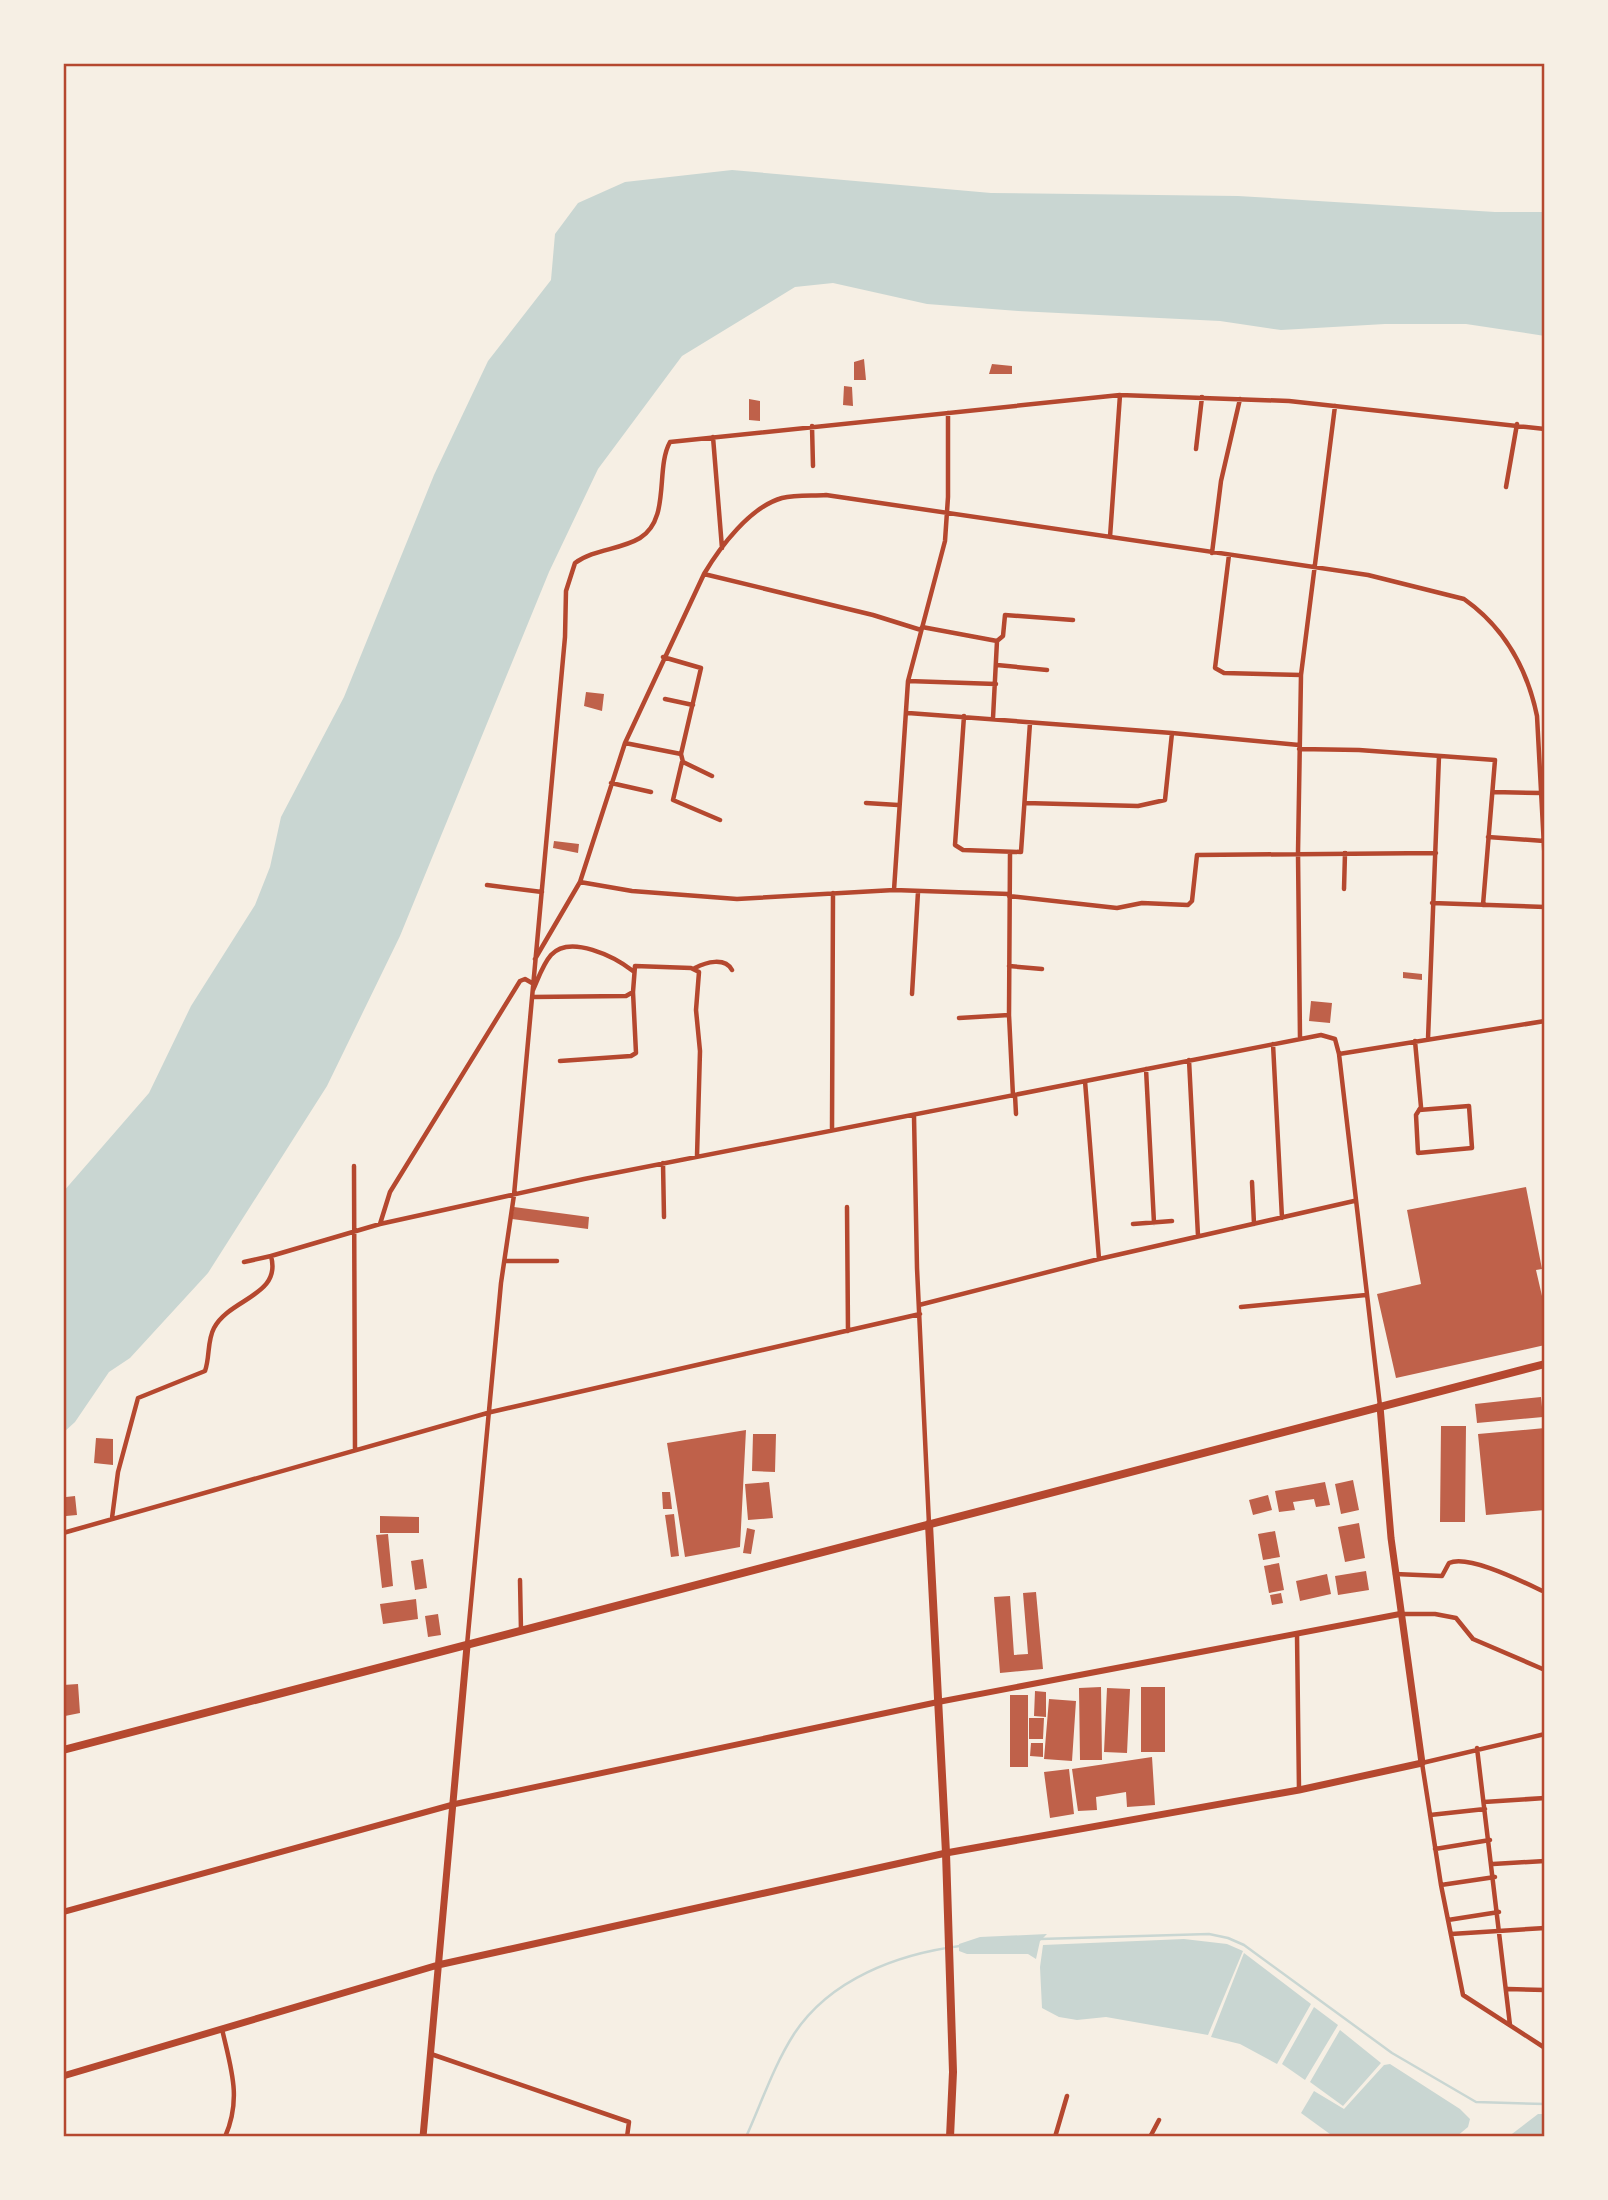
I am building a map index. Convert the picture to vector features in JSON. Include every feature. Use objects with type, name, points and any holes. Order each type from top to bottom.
[{"type":"main road","points":[[63,1750],[1545,1364]]},
{"type":"main road","points":[[63,2076],[438,1965],[946,1853],[1299,1790],[1422,1763],[1395,1574],[1380,1406]]},
{"type":"main road","points":[[929,1524],[946,1853],[953,2072],[950,2137]]},
{"type":"main road","points":[[423,2137],[455,1804],[467,1646]]},
{"type":"street","points":[[1110,537],[1120,394]]},
{"type":"street","points":[[467,1646],[505,1261],[514,1195],[568,581],[575,563],[582,558],[640,538],[649,529],[659,503],[670,442],[1120,394],[1335,406],[1545,429]]},
{"type":"street","points":[[1196,449],[1202,397]]},
{"type":"street","points":[[1212,553],[1221,481],[1240,399]]},
{"type":"street","points":[[1300,1039],[1298,853],[1301,675],[1335,406]]},
{"type":"street","points":[[894,890],[898,806],[908,713],[908,681],[944,541],[947,513],[947,412]]},
{"type":"street","points":[[1506,487],[1517,424]]},
{"type":"street","points":[[812,426],[813,466]]},
{"type":"street","points":[[713,437],[722,548]]},
{"type":"street","points":[[534,961],[580,882],[625,743],[704,574],[722,548],[749,519],[770,503],[793,496],[826,495],[1368,575],[1451,594],[1477,608],[1509,643],[1526,676],[1536,716],[1545,864]]},
{"type":"street","points":[[1229,555],[1215,668],[1224,673],[1301,675]]},
{"type":"street","points":[[704,574],[921,629],[997,641],[1003,636],[1004,615],[1073,620]]},
{"type":"street","points":[[993,718],[997,641]]},
{"type":"street","points":[[663,657],[701,668],[673,800],[720,820]]},
{"type":"street","points":[[997,665],[1047,670]]},
{"type":"street","points":[[908,681],[996,684]]},
{"type":"street","points":[[665,699],[693,705]]},
{"type":"street","points":[[908,713],[1172,733],[1299,747],[1496,760],[1483,905]]},
{"type":"street","points":[[964,716],[955,845],[963,850],[1019,854],[1022,849],[1030,723]]},
{"type":"street","points":[[1025,803],[1138,806],[1165,800],[1172,733]]},
{"type":"street","points":[[625,743],[681,754]]},
{"type":"street","points":[[1428,1039],[1439,756]]},
{"type":"street","points":[[682,762],[712,776]]},
{"type":"street","points":[[611,783],[650,792]]},
{"type":"street","points":[[1493,792],[1541,793]]},
{"type":"street","points":[[866,803],[898,806]]},
{"type":"street","points":[[1488,837],[1544,841]]},
{"type":"street","points":[[1345,853],[1345,889]]},
{"type":"street","points":[[580,882],[632,891],[737,899],[894,890],[1009,895],[1117,908],[1142,903],[1188,905],[1192,901],[1197,855],[1436,853]]},
{"type":"street","points":[[1010,854],[1009,1015],[1016,1114]]},
{"type":"street","points":[[487,885],[541,892]]},
{"type":"street","points":[[832,1130],[833,892]]},
{"type":"street","points":[[912,994],[918,892]]},
{"type":"street","points":[[1432,903],[1545,907]]},
{"type":"street","points":[[532,994],[548,960],[559,950],[591,949],[633,971]]},
{"type":"street","points":[[559,1061],[631,1056],[636,1053],[633,992],[635,966],[695,968],[707,963],[724,963],[732,970]]},
{"type":"street","points":[[1009,966],[1042,969]]},
{"type":"street","points":[[695,968],[699,972],[696,1010],[700,1051],[697,1156]]},
{"type":"street","points":[[380,1224],[390,1192],[505,1003],[520,981],[530,979],[532,983]]},
{"type":"street","points":[[532,994],[618,997],[633,992]]},
{"type":"street","points":[[959,1018],[1009,1015]]},
{"type":"street","points":[[1339,1054],[1545,1021]]},
{"type":"street","points":[[244,1262],[380,1224],[663,1163],[1273,1044],[1332,1036],[1339,1054],[1354,1201],[1380,1406]]},
{"type":"street","points":[[1415,1041],[1421,1107],[1419,1110],[1416,1115],[1418,1153],[1472,1149],[1469,1106],[1419,1110]]},
{"type":"street","points":[[1273,1044],[1282,1218]]},
{"type":"street","points":[[1189,1060],[1198,1236]]},
{"type":"street","points":[[1146,1069],[1154,1223]]},
{"type":"street","points":[[1084,1081],[1099,1259]]},
{"type":"street","points":[[914,1116],[929,1524]]},
{"type":"street","points":[[663,1163],[664,1217]]},
{"type":"street","points":[[354,1166],[355,1450]]},
{"type":"street","points":[[1252,1182],[1254,1224]]},
{"type":"street","points":[[919,1305],[1099,1259],[1354,1201]]},
{"type":"street","points":[[847,1207],[848,1331]]},
{"type":"street","points":[[1133,1224],[1172,1221]]},
{"type":"street","points":[[113,1518],[118,1472],[138,1398],[205,1371],[213,1329],[231,1309],[268,1286],[274,1267],[271,1256]]},
{"type":"street","points":[[505,1261],[557,1262]]},
{"type":"street","points":[[1241,1307],[1366,1295]]},
{"type":"street","points":[[63,1533],[491,1412],[920,1314]]},
{"type":"street","points":[[1395,1574],[1443,1576],[1449,1563],[1458,1561],[1490,1569],[1545,1592]]},
{"type":"street","points":[[520,1580],[522,1632]]},
{"type":"street","points":[[63,1912],[455,1804],[938,1702],[1400,1614],[1435,1614],[1456,1618],[1473,1639],[1545,1670]]},
{"type":"street","points":[[1297,1635],[1299,1790]]},
{"type":"street","points":[[1545,1734],[1422,1763],[1441,1885],[1463,1995],[1545,2048]]},
{"type":"street","points":[[1477,1748],[1501,1928],[1510,2026]]},
{"type":"street","points":[[1484,1802],[1545,1798]]},
{"type":"street","points":[[1430,1815],[1485,1809]]},
{"type":"street","points":[[1435,1849],[1490,1840]]},
{"type":"street","points":[[1493,1864],[1545,1861]]},
{"type":"street","points":[[1441,1885],[1494,1877]]},
{"type":"street","points":[[1448,1920],[1499,1912]]},
{"type":"street","points":[[1451,1934],[1501,1928],[1545,1928]]},
{"type":"street","points":[[1508,1989],[1545,1990]]},
{"type":"street","points":[[222,2028],[236,2092],[234,2116],[225,2137]]},
{"type":"street","points":[[430,2053],[629,2122],[627,2137]]},
{"type":"street","points":[[1055,2137],[1067,2096]]},
{"type":"street","points":[[1150,2137],[1159,2120]]},
{"type":"shaded area","points":[[732,170],[991,193],[1238,196],[1495,212],[1545,212],[1545,336],[1466,324],[1385,324],[1281,330],[1220,321],[1018,311],[927,304],[833,283],[795,287],[682,356],[598,469],[549,572],[400,936],[327,1086],[208,1273],[130,1358],[109,1372],[75,1422],[63,1433],[63,1192],[149,1093],[191,1006],[255,905],[270,867],[281,817],[344,697],[434,475],[488,361],[551,280],[555,234],[578,203],[625,182]]},
{"type":"shaded area","points":[[1047,1934],[1040,1941],[1036,1959],[1028,1954],[967,1954],[959,1951],[959,1944],[980,1937]]},
{"type":"shaded area","points":[[1184,1939],[1227,1944],[1243,1951],[1208,2035],[1106,2017],[1077,2020],[1059,2017],[1042,2008],[1040,1967],[1043,1945]]},
{"type":"shaded area","points":[[1244,1953],[1311,2004],[1277,2064],[1240,2044],[1211,2037]]},
{"type":"shaded area","points":[[1314,2007],[1338,2025],[1305,2080],[1282,2064]]},
{"type":"shaded area","points":[[1340,2030],[1381,2063],[1343,2106],[1310,2082]]},
{"type":"shaded area","points":[[1390,2064],[1460,2109],[1470,2119],[1468,2127],[1456,2137],[1334,2137],[1301,2113],[1314,2091],[1344,2109],[1384,2065]]},
{"type":"shaded area","points":[[1538,2114],[1545,2114],[1545,2137],[1508,2137]]},
{"type":"building","points":[[864,359],[866,380],[854,380],[854,362]]},
{"type":"building","points":[[992,364],[1012,366],[1012,374],[989,374]]},
{"type":"building","points":[[844,386],[852,387],[853,406],[843,405]]},
{"type":"building","points":[[749,399],[760,401],[760,421],[749,420]]},
{"type":"building","points":[[586,692],[604,694],[602,711],[584,706]]},
{"type":"building","points":[[554,841],[579,844],[578,853],[553,848]]},
{"type":"building","points":[[1403,972],[1422,974],[1422,980],[1403,978]]},
{"type":"building","points":[[1311,1001],[1332,1003],[1330,1023],[1309,1021]]},
{"type":"building","points":[[1526,1187],[1542,1269],[1536,1270],[1545,1309],[1545,1345],[1396,1378],[1377,1294],[1421,1284],[1407,1210]]},
{"type":"building","points":[[514,1207],[589,1217],[588,1229],[512,1219]]},
{"type":"building","points":[[1541,1397],[1543,1417],[1477,1423],[1475,1404]]},
{"type":"building","points":[[1441,1426],[1466,1426],[1465,1522],[1440,1522]]},
{"type":"building","points":[[1545,1428],[1545,1510],[1486,1515],[1478,1434]]},
{"type":"building","points":[[746,1430],[740,1547],[685,1557],[667,1443]]},
{"type":"building","points":[[753,1434],[776,1434],[775,1472],[752,1471]]},
{"type":"building","points":[[96,1438],[113,1439],[113,1465],[94,1463]]},
{"type":"building","points":[[1353,1480],[1359,1510],[1341,1514],[1335,1484]]},
{"type":"building","points":[[769,1482],[773,1518],[748,1520],[745,1484]]},
{"type":"building","points":[[1325,1482],[1330,1505],[1316,1507],[1314,1499],[1293,1502],[1295,1510],[1279,1512],[1275,1491]]},
{"type":"building","points":[[662,1492],[670,1492],[672,1509],[663,1509]]},
{"type":"building","points":[[1268,1495],[1272,1510],[1253,1515],[1249,1500]]},
{"type":"building","points":[[75,1496],[77,1515],[66,1516],[66,1497]]},
{"type":"building","points":[[674,1514],[679,1556],[671,1557],[665,1515]]},
{"type":"building","points":[[380,1516],[419,1517],[419,1533],[380,1533]]},
{"type":"building","points":[[1359,1523],[1365,1558],[1345,1562],[1338,1527]]},
{"type":"building","points":[[747,1528],[755,1530],[751,1554],[743,1553]]},
{"type":"building","points":[[1275,1531],[1280,1557],[1263,1560],[1258,1534]]},
{"type":"building","points":[[388,1534],[393,1586],[382,1588],[376,1535]]},
{"type":"building","points":[[423,1559],[427,1588],[415,1590],[411,1561]]},
{"type":"building","points":[[1279,1563],[1284,1590],[1269,1593],[1264,1566]]},
{"type":"building","points":[[1366,1571],[1369,1590],[1338,1595],[1335,1576]]},
{"type":"building","points":[[1327,1574],[1331,1594],[1300,1601],[1296,1581]]},
{"type":"building","points":[[1036,1592],[1043,1669],[1000,1673],[994,1597],[1010,1596],[1014,1655],[1028,1654],[1023,1593]]},
{"type":"building","points":[[1281,1593],[1283,1603],[1272,1605],[1270,1595]]},
{"type":"building","points":[[416,1599],[418,1619],[383,1624],[380,1604]]},
{"type":"building","points":[[438,1614],[441,1635],[428,1637],[425,1616]]},
{"type":"building","points":[[78,1684],[80,1713],[65,1716],[63,1685]]},
{"type":"building","points":[[1101,1687],[1102,1760],[1080,1760],[1079,1688]]},
{"type":"building","points":[[1141,1687],[1165,1687],[1165,1752],[1141,1752]]},
{"type":"building","points":[[1107,1688],[1130,1689],[1127,1753],[1104,1752]]},
{"type":"building","points":[[1035,1691],[1046,1692],[1046,1717],[1034,1716]]},
{"type":"building","points":[[1010,1695],[1028,1695],[1028,1767],[1010,1767]]},
{"type":"building","points":[[1049,1699],[1076,1701],[1072,1761],[1044,1759]]},
{"type":"building","points":[[1029,1718],[1044,1718],[1043,1739],[1029,1739]]},
{"type":"building","points":[[1031,1743],[1043,1743],[1043,1757],[1030,1756]]},
{"type":"building","points":[[1152,1757],[1155,1805],[1127,1807],[1126,1792],[1096,1797],[1097,1810],[1078,1811],[1072,1769]]},
{"type":"building","points":[[1069,1769],[1074,1814],[1050,1818],[1044,1772]]},
{"type":"waterway","points":[[1040,1939],[1209,1934],[1228,1938],[1244,1945],[1392,2053],[1476,2102],[1545,2104]]},
{"type":"waterway","points":[[746,2137],[787,2046],[809,2015],[826,1998],[867,1972],[890,1963],[913,1955],[960,1946]]}]
